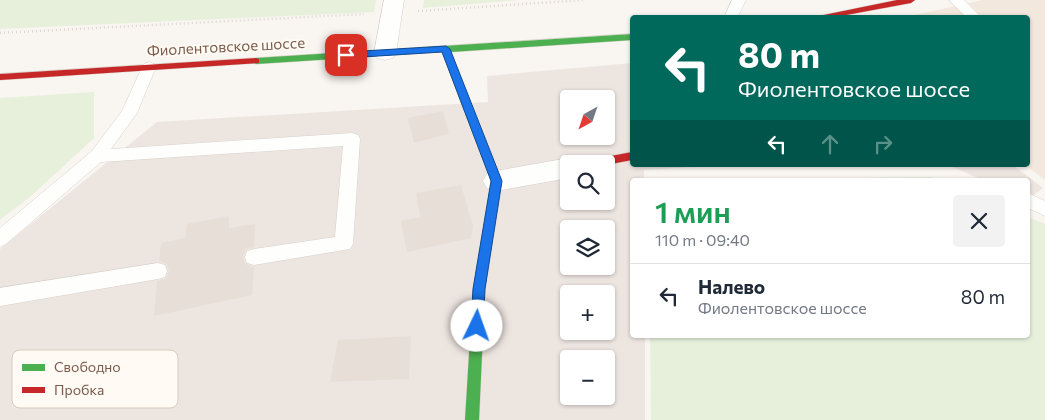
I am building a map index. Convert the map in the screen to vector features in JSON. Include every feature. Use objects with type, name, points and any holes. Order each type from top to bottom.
[{"type":"main road","points":[[829,15],[911,0]]},
{"type":"main road","name":"Фиолентовское шоссе","points":[[0,77],[630,37]]},
{"type":"main road","points":[[446,49],[496,181],[479,289],[472,420]]},
{"type":"main road","points":[[615,159],[630,156]]},
{"type":"street","points":[[385,53],[392,6]]},
{"type":"street","points":[[496,181],[560,170]]},
{"type":"lane","points":[[731,15],[738,0]]},
{"type":"lane","points":[[956,0],[973,15]]},
{"type":"lane","points":[[0,239],[97,156],[129,112],[149,67]]},
{"type":"lane","points":[[97,156],[352,140],[344,244],[254,257]]},
{"type":"lane","points":[[1030,201],[1045,209]]},
{"type":"lane","points":[[0,297],[158,270]]},
{"type":"path","points":[[0,33],[392,6],[584,0]]},
{"type":"shaded area","points":[[983,0],[1045,0],[1045,180],[1028,167],[1030,167],[1030,15],[915,15]]},
{"type":"shaded area","points":[[630,63],[630,167],[691,167],[644,170],[644,178],[630,178],[630,338],[645,338],[645,420],[0,420],[0,249],[157,122],[488,102],[487,76]]},
{"type":"shaded area","points":[[953,167],[1016,167],[1030,178],[978,178]]},
{"type":"shaded area","points":[[1030,178],[1043,188],[1030,198]]},
{"type":"green space","points":[[0,0],[376,0],[374,12],[0,29]]},
{"type":"green space","points":[[424,0],[519,0],[423,8]]},
{"type":"green space","points":[[94,92],[94,138],[30,197],[0,220],[0,98]]},
{"type":"green space","points":[[932,177],[934,178],[862,178]]},
{"type":"green space","points":[[1030,218],[1045,224],[1045,420],[651,420],[650,338],[1030,338]]},
{"type":"building","points":[[443,111],[449,134],[414,143],[408,118]]},
{"type":"building","points":[[461,185],[473,226],[471,238],[407,252],[401,221],[420,217],[416,193]]},
{"type":"building","points":[[229,216],[229,228],[255,224],[254,247],[246,249],[243,256],[245,264],[254,267],[252,295],[154,316],[157,281],[166,279],[169,272],[167,264],[159,261],[161,243],[185,238],[187,224]]},
{"type":"building","points":[[411,336],[409,379],[330,382],[338,340]]},
{"type":"traffic: fast","points":[[256,61],[630,37]]},
{"type":"traffic: fast","points":[[445,49],[496,181],[479,289],[472,420]]},
{"type":"traffic: jam","points":[[829,15],[911,0]]},
{"type":"traffic: jam","points":[[0,77],[256,61]]},
{"type":"traffic: jam","points":[[615,159],[630,156]]},
{"type":"route","points":[[346,55],[446,49],[496,181],[479,289],[477,326]]}]
